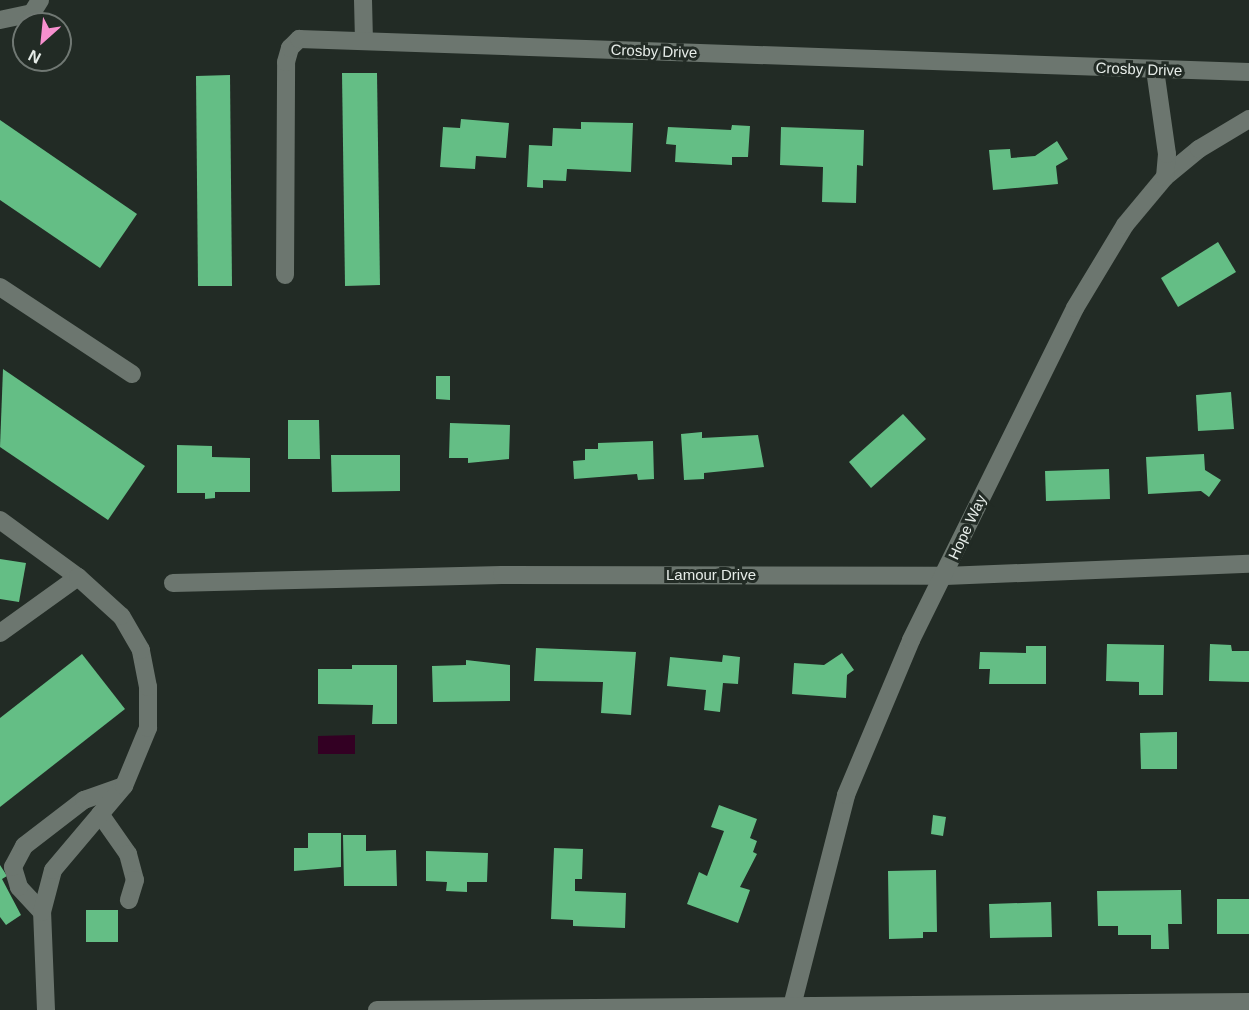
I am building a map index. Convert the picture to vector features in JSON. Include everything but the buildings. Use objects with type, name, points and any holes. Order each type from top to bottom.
[{"type":"street","points":[[0,20],[32,13],[40,0]]},
{"type":"street","points":[[363,0],[364,41]]},
{"type":"street","name":"Crosby Drive","points":[[285,275],[286,62],[290,48],[299,39],[1249,72]]},
{"type":"street","points":[[1155,70],[1167,154],[1165,177]]},
{"type":"street","name":"Hope Way","points":[[792,1006],[846,795],[911,640],[945,576],[1075,308],[1125,225],[1165,177],[1199,149],[1249,119]]},
{"type":"street","points":[[0,287],[132,374]]},
{"type":"street","points":[[0,520],[78,577],[121,616],[141,650],[148,687],[148,728],[124,786],[53,870],[42,912],[46,1010]]},
{"type":"street","name":"Lamour Drive","points":[[173,583],[502,575],[945,576],[1249,564]]},
{"type":"street","points":[[0,633],[78,577]]},
{"type":"street","points":[[42,912],[19,887],[13,867],[24,846],[84,800],[124,786]]},
{"type":"street","points":[[100,814],[128,854],[135,880],[129,900]]},
{"type":"street","points":[[377,1010],[1249,1002]]},
{"type":"shaded area","points":[[355,735],[355,754],[318,754],[318,736]]}]
